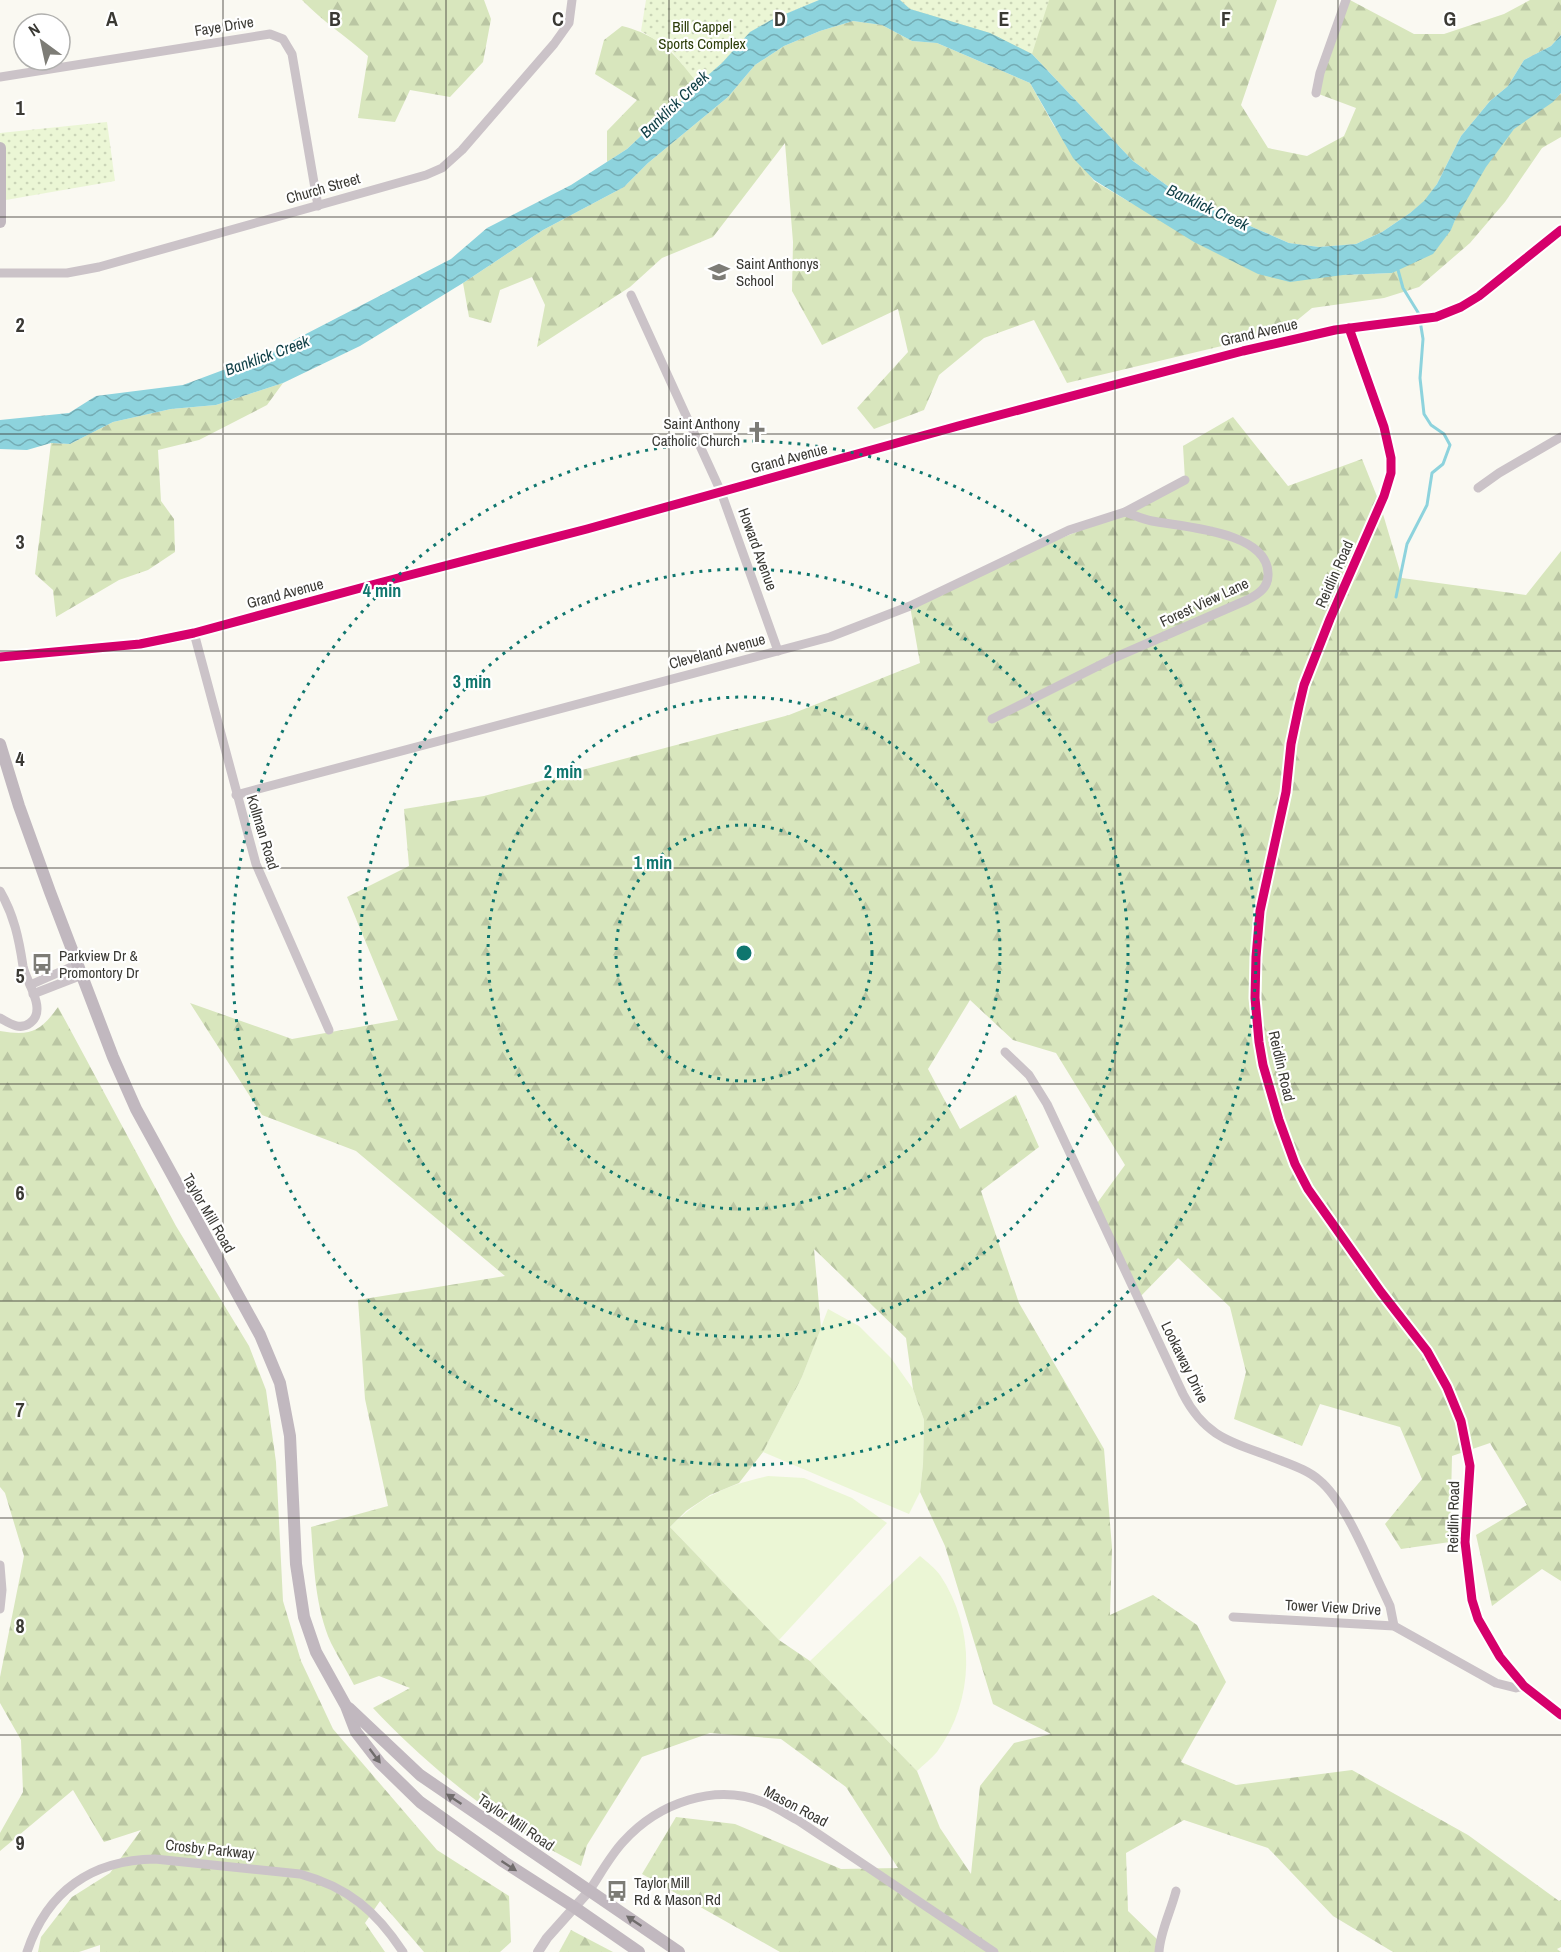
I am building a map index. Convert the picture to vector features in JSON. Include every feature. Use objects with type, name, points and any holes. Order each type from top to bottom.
[{"type":"main road","points":[[0,148],[0,222]]},
{"type":"main road","name":"Taylor Mill Road","points":[[0,744],[22,816],[113,1057],[136,1109],[260,1335],[280,1383],[290,1436],[296,1564],[301,1599],[316,1652],[346,1706],[356,1732],[380,1763],[420,1802],[504,1862],[639,1952]]},
{"type":"main road","name":"Taylor Mill Road","points":[[346,1706],[420,1775],[679,1952]]},
{"type":"street","name":"Church Street","points":[[0,273],[67,273],[99,267],[426,175],[452,161],[554,44],[569,23],[572,0]]},
{"type":"street","points":[[1316,93],[1320,73],[1346,0]]},
{"type":"street","name":"Faye Drive","points":[[0,77],[270,34],[283,39],[292,54],[318,206]]},
{"type":"street","name":"Grand Avenue","points":[[0,657],[140,644],[194,633],[1243,351],[1349,328],[1430,318],[1461,307],[1479,296],[1561,231]]},
{"type":"street","name":"Howard Avenue","points":[[631,295],[722,492],[778,651]]},
{"type":"street","name":"Reidlin Road","points":[[1349,328],[1384,427],[1391,458],[1391,473],[1384,496],[1330,619],[1304,685],[1299,706],[1286,792],[1260,911],[1255,978],[1259,1042],[1263,1065],[1279,1120],[1295,1164],[1308,1189],[1381,1292],[1427,1350],[1448,1388],[1461,1421],[1470,1466],[1465,1542],[1473,1600],[1482,1629],[1500,1657],[1524,1686],[1561,1715]]},
{"type":"street","points":[[1478,488],[1498,472],[1561,437]]},
{"type":"street","name":"Cleveland Avenue","points":[[236,795],[830,637],[885,617],[1069,530],[1125,512],[1185,480]]},
{"type":"street","name":"Forest View Lane","points":[[992,719],[1116,657],[1247,600],[1264,589],[1268,580],[1266,562],[1256,549],[1248,544],[1221,533],[1148,520],[1125,512]]},
{"type":"street","name":"Kollman Road","points":[[194,633],[256,864],[329,1030]]},
{"type":"street","points":[[0,891],[18,933],[24,968],[37,1007],[30,1024],[17,1026],[0,1018]]},
{"type":"street","points":[[32,989],[80,969]]},
{"type":"street","name":"Lookaway Drive","points":[[1005,1052],[1029,1075],[1047,1104],[1183,1394],[1196,1416],[1219,1436],[1300,1468],[1317,1478],[1329,1489],[1340,1505],[1383,1591],[1390,1606],[1394,1626]]},
{"type":"street","points":[[0,1565],[0,1609]]},
{"type":"street","name":"Tower View Drive","points":[[1233,1617],[1384,1623],[1394,1626],[1496,1683],[1516,1688],[1524,1686]]},
{"type":"street","name":"Mason Road","points":[[589,1891],[622,1843],[656,1812],[695,1799],[733,1795],[766,1803],[799,1821],[994,1952]]},
{"type":"street","name":"Crosby Parkway","points":[[27,1952],[38,1924],[49,1907],[70,1886],[95,1870],[132,1859],[155,1859],[300,1874],[319,1879],[337,1887],[363,1904],[377,1917],[403,1952]]},
{"type":"street","points":[[538,1952],[589,1891]]},
{"type":"street","points":[[1159,1952],[1159,1941],[1176,1891]]},
{"type":"green space","points":[[302,0],[484,0],[491,19],[483,62],[450,97],[410,90],[395,122],[358,118],[368,56]]},
{"type":"green space","name":"Bill Cappel Sports Complex","points":[[646,0],[819,0],[771,20],[750,32],[722,63],[698,84],[670,49],[641,31]]},
{"type":"green space","points":[[819,0],[771,20],[750,32],[722,63],[670,113],[658,120],[627,149],[607,162],[607,131],[637,100],[595,74],[604,40],[622,26],[656,40],[683,65],[704,42]]},
{"type":"green space","points":[[900,0],[1277,0],[1241,105],[1268,148],[1307,156],[1344,136],[1356,108],[1316,93],[1350,0],[1414,34],[1444,34],[1504,14],[1530,0],[1561,0],[1561,35],[1551,46],[1524,60],[1508,86],[1490,101],[1461,136],[1437,184],[1425,201],[1382,232],[1356,244],[1319,247],[1289,243],[1183,197],[1133,161],[1032,54],[910,9]]},
{"type":"green space","points":[[900,0],[1049,0],[1032,54],[990,33],[910,9]]},
{"type":"green space","points":[[853,21],[882,25],[912,41],[937,43],[1030,83],[1054,126],[1094,181],[1133,204],[1343,275],[1392,273],[1451,230],[1470,192],[1509,135],[1516,127],[1551,103],[1561,93],[1561,137],[1542,148],[1505,202],[1470,243],[1419,287],[1384,298],[1312,308],[1284,331],[1067,383],[1034,320],[984,338],[939,375],[924,410],[874,429],[857,408],[908,352],[898,309],[822,345],[792,291],[793,242],[785,143],[713,237],[662,258],[630,287],[537,347],[545,305],[532,277],[500,290],[491,323],[469,317],[463,283],[543,230],[624,187],[648,163],[728,97],[755,65],[784,46],[820,31]]},
{"type":"green space","points":[[107,122],[115,181],[0,201],[0,133]]},
{"type":"green space","points":[[283,383],[267,405],[199,440],[158,450],[161,501],[174,519],[175,552],[148,570],[119,580],[56,617],[53,590],[35,574],[51,443],[70,444],[113,422],[171,409],[216,405]]},
{"type":"green space","points":[[1233,417],[1288,486],[1362,459],[1380,504],[1402,578],[1526,595],[1561,551],[1561,1581],[1542,1569],[1492,1606],[1476,1535],[1527,1505],[1490,1443],[1452,1456],[1450,1542],[1401,1549],[1385,1524],[1422,1479],[1400,1427],[1320,1404],[1302,1446],[1234,1419],[1246,1372],[1230,1307],[1178,1258],[1138,1299],[1095,1206],[1125,1165],[1056,1053],[1013,1040],[970,1000],[928,1069],[960,1129],[1016,1095],[1039,1147],[981,1191],[1019,1303],[1104,1449],[1112,1548],[1110,1615],[1153,1595],[1197,1625],[1226,1682],[1181,1762],[1236,1785],[1352,1770],[1468,1835],[1559,1901],[1561,1900],[1561,1947],[1557,1949],[1561,1952],[1393,1952],[1333,1916],[1268,1848],[1184,1820],[1126,1853],[1128,1911],[1159,1941],[1159,1952],[780,1952],[642,1874],[676,1817],[735,1824],[841,1869],[898,1868],[846,1787],[781,1739],[710,1733],[642,1757],[587,1845],[581,1866],[524,1834],[470,1796],[420,1754],[373,1708],[410,1688],[379,1676],[354,1685],[331,1643],[322,1615],[316,1586],[311,1527],[388,1506],[365,1399],[358,1300],[505,1276],[356,1151],[262,1115],[190,1003],[292,1039],[398,1020],[347,897],[409,866],[404,809],[484,796],[789,715],[920,663],[910,606],[974,574],[1125,512],[1185,480],[1183,446]],"holes":[[[814,1249],[906,1338],[913,1389],[924,1420],[920,1492],[945,1546],[993,1704],[1051,1734],[1014,1743],[980,1786],[971,1874],[940,1828],[917,1771],[810,1661],[779,1640],[670,1527],[686,1511],[710,1495],[739,1483],[763,1452],[802,1377],[821,1328]]]},
{"type":"green space","points":[[58,1007],[176,1226],[249,1346],[266,1390],[276,1462],[283,1601],[301,1661],[333,1729],[437,1850],[509,1896],[511,1942],[500,1952],[424,1952],[380,1901],[365,1923],[385,1952],[100,1952],[100,1945],[79,1952],[38,1952],[41,1937],[72,1897],[110,1873],[141,1830],[104,1842],[73,1790],[0,1851],[0,1833],[23,1792],[21,1740],[0,1703],[0,1677],[24,1556],[5,1493],[0,1487],[0,1031],[20,1033],[34,1030],[46,1022]]},
{"type":"green space","points":[[828,1309],[859,1326],[891,1358],[913,1389],[924,1420],[923,1464],[920,1492],[909,1514],[763,1452],[802,1377]]},
{"type":"green space","points":[[768,1476],[804,1478],[852,1498],[887,1523],[779,1640],[670,1527],[693,1507],[714,1494],[726,1488]]},
{"type":"green space","points":[[920,1556],[938,1572],[952,1596],[965,1641],[966,1664],[959,1710],[950,1732],[937,1752],[917,1771],[810,1661]]},
{"type":"green space","points":[[571,1930],[613,1952],[559,1952]]},
{"type":"water","name":"Banklick Creek","points":[[819,0],[900,0],[910,9],[990,33],[1032,54],[1133,161],[1183,197],[1289,243],[1319,247],[1356,244],[1382,232],[1424,201],[1437,184],[1461,136],[1490,101],[1508,86],[1524,60],[1551,46],[1561,35],[1561,93],[1553,102],[1514,129],[1486,167],[1451,230],[1433,254],[1392,273],[1343,275],[1290,282],[1258,274],[1194,242],[1094,180],[1073,158],[1030,83],[937,43],[912,41],[882,25],[853,21],[820,31],[784,46],[755,65],[728,97],[648,163],[624,187],[543,230],[463,283],[360,346],[283,383],[216,405],[171,409],[113,422],[70,444],[51,443],[27,450],[0,449],[0,420],[69,413],[96,396],[183,385],[271,352],[451,259],[487,228],[571,185],[627,149],[658,120],[670,113],[722,63],[750,32],[771,20]]},
{"type":"waterway","points":[[1396,597],[1407,544],[1427,505],[1432,473],[1443,464],[1450,445],[1444,434],[1431,425],[1424,414],[1420,378],[1423,339],[1419,314],[1403,288],[1398,270]]},
{"type":"cycle path","points":[[0,657],[140,644],[194,633],[1243,351],[1335,330],[1436,317],[1461,307],[1479,296],[1561,230]]},
{"type":"cycle path","points":[[1349,328],[1384,427],[1391,458],[1391,473],[1384,496],[1330,619],[1304,685],[1299,706],[1291,744],[1286,792],[1260,911],[1255,998],[1259,1042],[1263,1065],[1279,1120],[1295,1164],[1308,1189],[1381,1292],[1427,1351],[1447,1387],[1461,1421],[1470,1466],[1465,1542],[1472,1600],[1478,1619],[1500,1657],[1524,1686],[1561,1715]]},
{"type":"place","name":"Saint Anthonys School","points":[[719,272]]},
{"type":"place","name":"Saint Anthony Catholic Church","points":[[757,432]]},
{"type":"place","name":"Parkview Dr & Promontory Dr","points":[[42,964]]},
{"type":"place","name":"Taylor Mill Rd & Mason Rd","points":[[617,1891]]}]
